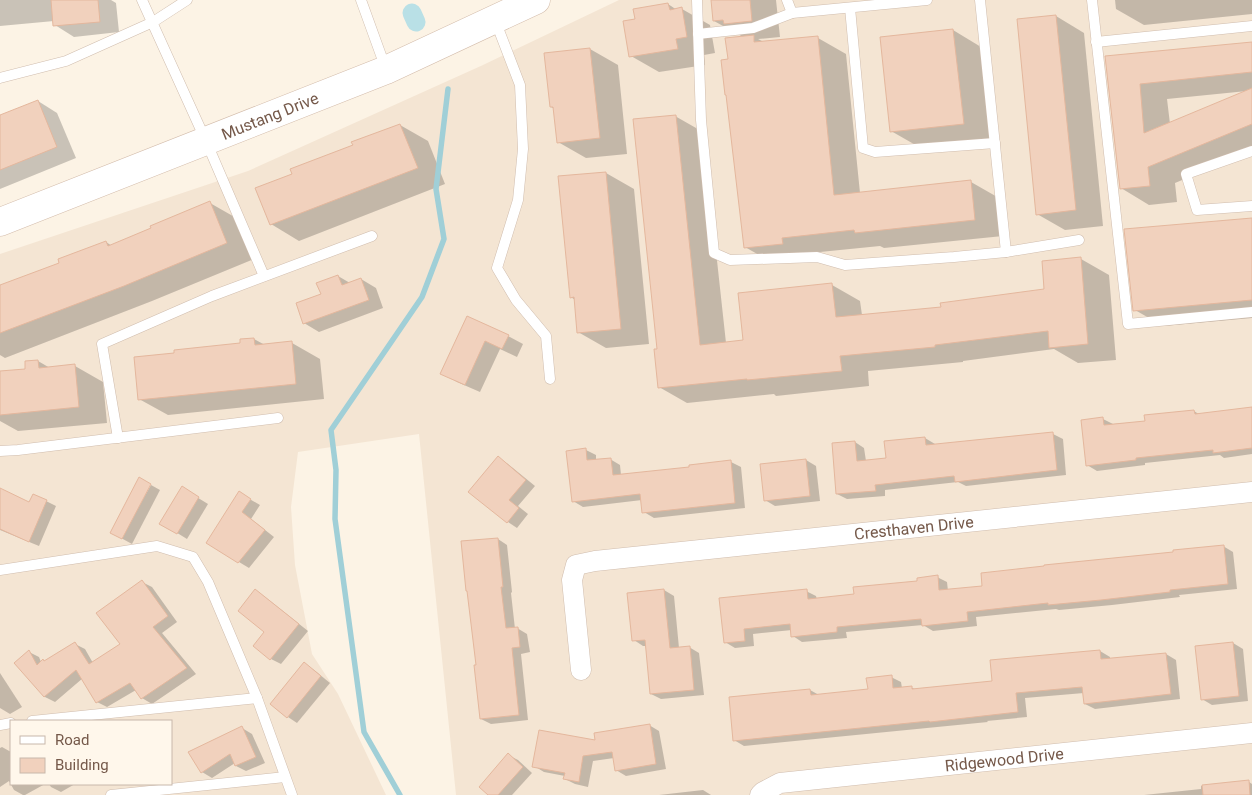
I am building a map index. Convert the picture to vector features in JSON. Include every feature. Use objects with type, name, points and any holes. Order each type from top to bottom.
[{"type":"main road","name":"Mustang Drive","points":[[0,222],[386,70],[536,0]]},
{"type":"street","name":"Cresthaven Drive","points":[[581,670],[572,580],[576,565],[595,561],[1252,492]]},
{"type":"street","name":"Ridgewood Drive","points":[[760,795],[780,783],[1252,732]]},
{"type":"lane","points":[[142,0],[206,141],[264,276]]},
{"type":"lane","points":[[0,78],[66,62],[153,22],[187,0]]},
{"type":"lane","points":[[361,0],[386,70]]},
{"type":"lane","points":[[697,0],[701,120],[714,253],[730,260],[817,257],[845,265],[1006,252],[1079,240]]},
{"type":"lane","points":[[787,0],[792,13]]},
{"type":"lane","points":[[698,34],[753,28],[792,13],[927,0]]},
{"type":"lane","points":[[980,0],[1006,252]]},
{"type":"lane","points":[[1092,0],[1128,324],[1252,312]]},
{"type":"lane","points":[[850,8],[863,148],[875,152],[995,143]]},
{"type":"lane","points":[[495,19],[520,85],[523,149],[518,200],[497,268],[516,300],[546,336],[550,379]]},
{"type":"lane","points":[[1096,42],[1252,26]]},
{"type":"lane","points":[[1252,150],[1186,174],[1197,210],[1252,206]]},
{"type":"lane","points":[[118,438],[102,344],[212,296],[372,236]]},
{"type":"lane","points":[[0,451],[278,418]]},
{"type":"lane","points":[[0,570],[157,546],[193,558],[208,582],[257,698],[292,795]]},
{"type":"lane","points":[[42,720],[257,698]]},
{"type":"lane","points":[[111,795],[285,777]]},
{"type":"shaded area","points":[[619,0],[1252,0],[1252,795],[456,795],[419,434],[298,452],[291,507],[295,565],[312,654],[338,694],[386,795],[0,795],[0,254],[248,171],[483,65]]},
{"type":"building","points":[[51,0],[98,0],[100,22],[53,26]]},
{"type":"building","points":[[711,0],[750,0],[752,21],[724,24],[723,20],[713,21]]},
{"type":"building","points":[[668,3],[670,10],[682,7],[687,37],[676,39],[678,49],[629,57],[623,21],[635,19],[633,9]]},
{"type":"building","points":[[1056,15],[1076,210],[1036,215],[1017,19]]},
{"type":"building","points":[[953,29],[964,124],[890,132],[880,37]]},
{"type":"building","points":[[754,35],[754,42],[818,36],[834,195],[971,180],[975,220],[855,233],[854,230],[782,238],[783,244],[744,248],[721,60],[728,59],[725,38]]},
{"type":"building","points":[[1252,42],[1252,72],[1140,84],[1144,133],[1252,88],[1252,124],[1148,167],[1150,186],[1120,189],[1105,56]]},
{"type":"building","points":[[590,48],[600,138],[557,143],[553,107],[550,107],[544,53]]},
{"type":"building","points":[[38,100],[57,147],[0,170],[0,115]]},
{"type":"building","points":[[676,115],[700,345],[743,340],[738,293],[832,283],[836,317],[941,307],[940,303],[1044,289],[1042,261],[1081,257],[1088,344],[1049,348],[1048,331],[935,345],[935,347],[840,356],[842,371],[658,388],[654,349],[657,349],[633,119]]},
{"type":"building","points":[[400,124],[418,168],[270,225],[255,188],[292,174],[290,169],[353,145],[351,142]]},
{"type":"building","points":[[606,172],[621,329],[577,333],[574,297],[570,298],[558,176]]},
{"type":"building","points":[[210,201],[227,243],[124,286],[0,333],[0,285],[59,263],[58,259],[106,241],[108,246]]},
{"type":"building","points":[[1252,218],[1252,300],[1133,311],[1124,229]]},
{"type":"building","points":[[338,275],[342,285],[361,278],[369,300],[303,324],[296,303],[321,294],[316,283]]},
{"type":"building","points":[[467,316],[509,335],[502,349],[485,341],[465,385],[440,374]]},
{"type":"building","points":[[254,338],[255,345],[292,341],[296,384],[138,400],[134,357],[174,353],[174,350],[240,343],[240,339]]},
{"type":"building","points":[[38,360],[39,368],[75,364],[79,407],[0,415],[0,371],[25,369],[25,361]]},
{"type":"building","points":[[1252,407],[1252,448],[1213,453],[1213,450],[1136,458],[1136,460],[1086,466],[1081,420],[1103,417],[1104,425],[1145,421],[1144,415],[1194,410],[1195,414]]},
{"type":"building","points":[[1053,432],[1057,470],[955,482],[954,476],[875,485],[876,491],[836,494],[832,443],[855,441],[857,461],[886,458],[884,441],[925,437],[926,445]]},
{"type":"building","points":[[586,448],[587,460],[611,458],[613,475],[689,467],[689,465],[731,460],[735,503],[642,513],[640,494],[572,502],[566,451]]},
{"type":"building","points":[[498,456],[526,480],[509,500],[519,508],[507,523],[468,492]]},
{"type":"building","points":[[806,459],[810,496],[764,501],[760,464]]},
{"type":"building","points":[[139,477],[151,484],[122,539],[110,533]]},
{"type":"building","points":[[182,486],[199,497],[177,534],[159,524]]},
{"type":"building","points":[[0,488],[29,502],[33,494],[47,500],[29,542],[0,529]]},
{"type":"building","points":[[239,491],[251,499],[242,512],[265,530],[238,563],[206,543]]},
{"type":"building","points":[[498,538],[506,628],[518,627],[520,647],[512,648],[519,715],[480,719],[474,665],[476,665],[461,541]]},
{"type":"building","points":[[1224,545],[1228,584],[1101,600],[1048,605],[1048,603],[967,612],[968,621],[922,626],[921,619],[837,627],[837,632],[791,637],[790,624],[744,629],[745,641],[724,643],[719,598],[807,589],[808,599],[854,594],[853,587],[917,581],[917,578],[938,575],[939,590],[982,586],[981,573]]},
{"type":"building","points":[[142,580],[168,616],[153,627],[187,668],[141,699],[130,683],[96,703],[76,670],[44,697],[14,663],[29,650],[37,665],[43,659],[44,661],[75,642],[89,664],[120,644],[96,613]]},
{"type":"building","points":[[255,589],[299,624],[270,660],[253,646],[264,632],[238,611]]},
{"type":"building","points":[[664,589],[670,648],[690,646],[694,690],[650,694],[645,640],[632,641],[627,593]]},
{"type":"building","points":[[1233,642],[1239,696],[1201,700],[1195,646]]},
{"type":"building","points":[[1100,650],[1101,659],[1166,653],[1171,694],[1084,704],[1082,687],[1016,693],[1018,712],[733,741],[729,697],[810,689],[811,695],[868,689],[866,678],[892,675],[893,688],[912,686],[912,689],[992,681],[990,660]]},
{"type":"building","points":[[304,662],[321,676],[287,718],[270,704]]},
{"type":"building","points":[[650,724],[656,764],[615,771],[612,752],[583,756],[579,782],[563,779],[565,773],[532,767],[539,730],[595,740],[594,733]]},
{"type":"building","points":[[242,726],[256,757],[235,766],[230,754],[201,773],[188,752]]},
{"type":"building","points":[[508,753],[523,767],[498,795],[488,795],[479,787]]},
{"type":"building","points":[[1249,780],[1250,795],[1203,795],[1202,785]]},
{"type":"waterway","points":[[412,13],[416,22]]},
{"type":"waterway","points":[[400,795],[364,732],[335,519],[336,470],[331,430],[422,297],[444,239],[436,189],[448,89]]}]
